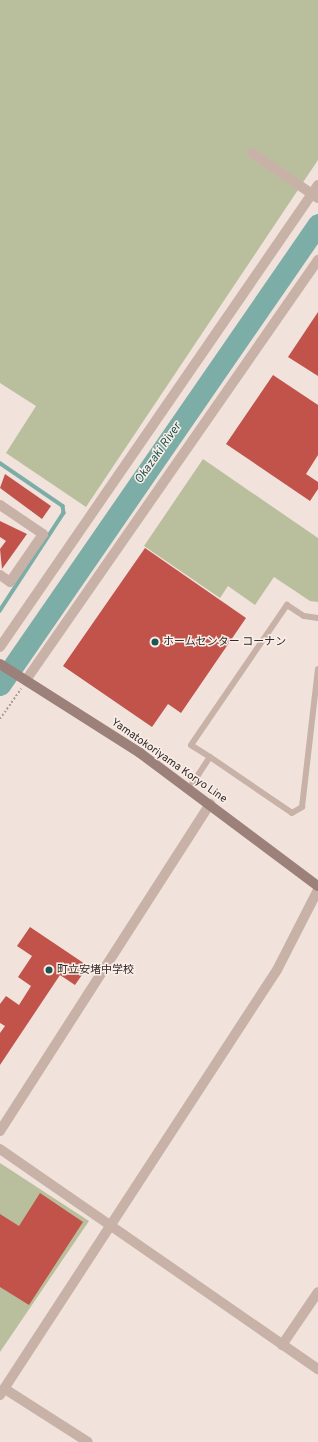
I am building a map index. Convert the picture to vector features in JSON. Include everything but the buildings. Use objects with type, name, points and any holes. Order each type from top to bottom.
[{"type":"main road","name":"Yamatokoriyama Koryo Line","points":[[0,664],[189,789],[318,886]]},
{"type":"street","points":[[0,647],[316,192],[252,152]]},
{"type":"street","points":[[26,680],[318,260]]},
{"type":"street","points":[[0,506],[43,534],[10,582],[0,575]]},
{"type":"street","points":[[0,1131],[210,804]]},
{"type":"street","points":[[88,1442],[2,1392],[277,970],[318,890]]},
{"type":"street","points":[[0,1149],[318,1369]]},
{"type":"street","points":[[282,1345],[318,1292]]},
{"type":"lane","points":[[318,618],[304,616],[287,605],[191,745],[292,813],[302,807],[315,714],[318,669]]},
{"type":"lane","points":[[189,789],[210,757]]},
{"type":"path","points":[[0,719],[26,680]]},
{"type":"green space","points":[[0,0],[318,0],[318,160],[86,507],[6,453],[36,406],[0,383]]},
{"type":"green space","points":[[203,459],[318,538],[318,602],[310,601],[274,577],[255,605],[228,586],[220,598],[144,546]]},
{"type":"green space","points":[[0,1163],[89,1221],[0,1352]]},
{"type":"waterway","name":"Okazaki River","points":[[0,685],[318,224]]},
{"type":"waterway","points":[[0,463],[63,506],[64,513],[0,611]]},
{"type":"place","name":"ホームセンター コーナン","points":[[155,642]]},
{"type":"place","name":"町立安堵中学校","points":[[49,970]]}]
